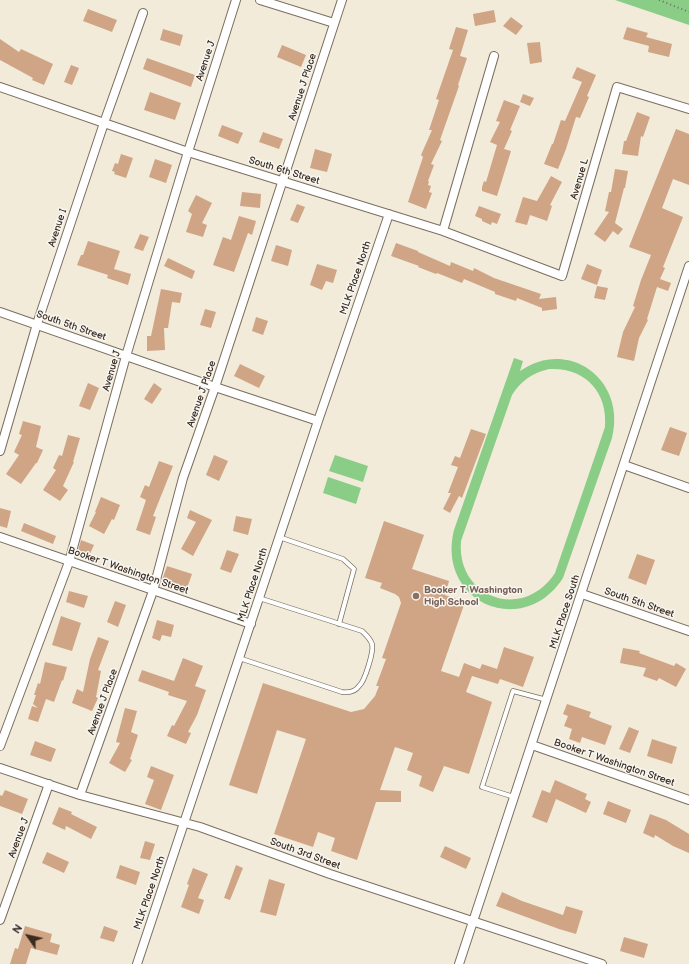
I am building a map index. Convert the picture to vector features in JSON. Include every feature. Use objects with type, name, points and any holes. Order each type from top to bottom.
[{"type":"street","name":"Avenue J","points":[[0,746],[69,562],[126,356],[236,0]]},
{"type":"street","points":[[260,0],[334,23]]},
{"type":"street","name":"Avenue J Place","points":[[80,795],[153,591],[184,478],[342,0]]},
{"type":"street","name":"Avenue I","points":[[0,451],[37,324],[104,123],[143,13]]},
{"type":"street","points":[[443,231],[494,56]]},
{"type":"street","name":"Avenue L","points":[[562,276],[617,86],[689,109]]},
{"type":"street","name":"South 6th Street","points":[[0,87],[188,152],[443,231],[562,276]]},
{"type":"street","name":"MLK Place North","points":[[137,964],[318,421],[390,214]]},
{"type":"street","name":"MLK Place South","points":[[459,964],[689,266]]},
{"type":"street","name":"South 5th Street","points":[[0,312],[215,387],[318,421]]},
{"type":"street","points":[[624,465],[689,488]]},
{"type":"street","name":"Booker T Washington Street","points":[[0,538],[251,624]]},
{"type":"street","name":"South 5th Street","points":[[582,594],[689,631]]},
{"type":"street","name":"Booker T Washington Street","points":[[532,745],[689,800]]},
{"type":"street","name":"South 3rd Street","points":[[0,768],[80,795],[200,827],[330,874],[474,920],[602,964]]},
{"type":"street","name":"Avenue J","points":[[0,920],[49,784]]},
{"type":"lane","points":[[279,537],[343,559],[354,568],[339,624]]},
{"type":"lane","points":[[239,658],[342,692],[348,693],[353,691],[359,687],[363,681],[372,651],[372,644],[369,637],[362,631],[259,598]]},
{"type":"lane","points":[[515,797],[482,787],[512,691],[547,700]]},
{"type":"path","points":[[659,0],[689,12]]},
{"type":"green space","points":[[615,0],[689,0],[689,25]]},
{"type":"green space","points":[[514,358],[523,361],[520,371],[539,362],[557,359],[575,362],[590,370],[602,382],[611,398],[614,417],[612,438],[563,578],[546,597],[527,607],[506,609],[487,604],[470,593],[458,577],[452,555],[454,530]],"holes":[[[549,369],[562,369],[573,372],[592,384],[603,403],[605,427],[555,573],[542,588],[526,597],[510,599],[494,597],[480,589],[469,577],[462,561],[461,541],[512,395],[519,386],[532,375]]]},
{"type":"green space","points":[[335,455],[368,466],[363,482],[329,471]]},
{"type":"green space","points":[[328,477],[361,488],[356,504],[323,493]]},
{"type":"building","points":[[88,9],[117,20],[112,32],[83,21]]},
{"type":"building","points":[[494,10],[496,22],[475,26],[473,14]]},
{"type":"building","points":[[511,17],[523,26],[516,35],[503,26]]},
{"type":"building","points":[[456,27],[468,30],[460,56],[467,58],[440,140],[442,141],[431,164],[434,165],[428,185],[431,186],[429,192],[432,193],[426,209],[408,202],[423,157],[421,155],[432,130],[429,130],[439,100],[436,99],[453,50],[449,49]]},
{"type":"building","points":[[627,27],[648,33],[646,37],[672,44],[669,57],[648,52],[649,46],[623,39]]},
{"type":"building","points":[[163,29],[183,35],[180,46],[160,40]]},
{"type":"building","points":[[0,39],[19,52],[21,49],[53,64],[44,85],[32,80],[33,78],[0,60]]},
{"type":"building","points":[[540,42],[542,62],[530,64],[527,43]]},
{"type":"building","points":[[282,45],[306,55],[301,67],[277,57]]},
{"type":"building","points":[[147,58],[195,75],[191,87],[143,69]]},
{"type":"building","points":[[71,65],[79,68],[72,85],[64,82]]},
{"type":"building","points":[[577,67],[596,75],[580,118],[576,117],[558,169],[544,164],[561,120],[565,121],[582,82],[572,78]]},
{"type":"building","points":[[150,92],[181,103],[175,120],[144,110]]},
{"type":"building","points":[[523,94],[534,98],[530,106],[520,102]]},
{"type":"building","points":[[504,100],[520,106],[510,130],[512,131],[504,149],[511,151],[497,196],[482,191],[482,187],[484,181],[486,182],[497,145],[490,142],[500,122],[496,121]]},
{"type":"building","points":[[637,112],[650,117],[643,137],[641,136],[638,156],[622,154],[624,141],[626,141]]},
{"type":"building","points":[[222,125],[243,133],[238,144],[218,136]]},
{"type":"building","points":[[676,129],[689,134],[689,185],[673,179],[662,208],[683,217],[663,267],[665,268],[660,279],[671,283],[668,291],[657,287],[647,319],[648,320],[639,338],[634,361],[617,357],[623,332],[635,307],[633,306],[641,280],[651,255],[629,247]]},
{"type":"building","points":[[263,132],[283,139],[279,149],[259,142]]},
{"type":"building","points":[[315,149],[332,154],[327,172],[310,168]]},
{"type":"building","points":[[121,154],[133,158],[126,178],[114,174],[115,172],[112,171],[115,163],[118,164]]},
{"type":"building","points":[[155,159],[172,165],[166,183],[149,177]]},
{"type":"building","points":[[615,169],[628,171],[625,188],[615,223],[623,229],[618,235],[613,231],[605,242],[594,234],[609,212],[605,211],[609,192],[611,192]]},
{"type":"building","points":[[551,176],[562,182],[550,205],[552,206],[547,221],[530,215],[527,225],[515,222],[523,197],[537,201]]},
{"type":"building","points":[[242,192],[261,194],[260,208],[240,206]]},
{"type":"building","points":[[196,195],[212,203],[202,223],[207,225],[203,237],[186,232],[192,214],[188,211]]},
{"type":"building","points":[[297,204],[305,207],[298,223],[290,220]]},
{"type":"building","points":[[479,206],[501,214],[497,224],[492,222],[491,225],[475,216]]},
{"type":"building","points":[[239,216],[256,221],[252,235],[248,233],[234,272],[213,265],[223,237],[231,240]]},
{"type":"building","points":[[140,234],[149,237],[143,251],[134,248]]},
{"type":"building","points":[[88,241],[120,251],[114,269],[131,274],[128,285],[107,278],[108,275],[77,265],[81,255],[83,255]]},
{"type":"building","points":[[396,243],[418,251],[450,266],[451,262],[473,271],[474,268],[494,278],[541,294],[539,299],[556,297],[557,309],[542,311],[542,308],[517,298],[516,301],[495,294],[495,292],[464,279],[462,283],[391,256]]},
{"type":"building","points":[[276,245],[292,250],[288,266],[271,261]]},
{"type":"building","points":[[168,258],[195,271],[192,279],[164,266]]},
{"type":"building","points":[[317,264],[337,270],[333,283],[326,281],[322,290],[310,285]]},
{"type":"building","points":[[587,264],[602,270],[597,285],[581,279]]},
{"type":"building","points":[[597,286],[608,288],[605,300],[594,298]]},
{"type":"building","points":[[161,289],[182,293],[180,303],[172,302],[168,328],[164,328],[165,350],[147,351],[147,336],[151,336]]},
{"type":"building","points":[[205,309],[216,312],[211,328],[200,325]]},
{"type":"building","points":[[256,317],[268,321],[263,335],[252,331]]},
{"type":"building","points":[[240,364],[265,376],[259,388],[234,376]]},
{"type":"building","points":[[88,383],[99,388],[90,410],[79,406]]},
{"type":"building","points":[[154,383],[162,389],[152,404],[144,399]]},
{"type":"building","points":[[23,421],[41,426],[36,447],[43,450],[37,463],[21,484],[6,474],[19,455],[14,452],[22,435],[19,434]]},
{"type":"building","points":[[670,427],[687,433],[679,456],[661,450]]},
{"type":"building","points":[[471,429],[486,434],[462,498],[459,496],[450,513],[443,509],[451,493],[448,493],[458,467],[451,465],[455,456],[460,458]]},
{"type":"building","points":[[68,435],[80,438],[74,462],[63,486],[68,490],[60,501],[43,490],[56,470],[53,468],[59,455],[62,456]]},
{"type":"building","points":[[214,455],[228,461],[219,481],[206,475]]},
{"type":"building","points":[[159,461],[173,466],[153,516],[156,517],[150,535],[136,530],[146,500],[140,497],[145,485],[149,487]]},
{"type":"building","points":[[101,497],[120,505],[114,520],[112,519],[104,534],[89,526]]},
{"type":"building","points":[[0,508],[11,511],[7,528],[0,526]]},
{"type":"building","points":[[190,510],[212,520],[193,556],[181,549],[196,522],[187,518]]},
{"type":"building","points":[[236,516],[252,519],[248,535],[233,531]]},
{"type":"building","points":[[384,521],[424,535],[412,569],[449,581],[445,595],[465,602],[441,671],[459,677],[464,663],[480,669],[482,664],[497,669],[504,647],[534,657],[523,687],[500,679],[498,684],[472,676],[466,692],[492,702],[469,774],[444,766],[433,792],[419,786],[422,776],[407,770],[413,753],[395,747],[380,790],[401,791],[401,802],[376,802],[357,860],[331,851],[335,838],[318,832],[313,847],[274,834],[306,739],[277,730],[257,794],[229,785],[263,683],[351,712],[364,709],[375,696],[379,686],[376,686],[386,659],[382,658],[401,603],[399,597],[395,594],[380,588],[382,583],[365,578]]},
{"type":"building","points":[[24,523],[56,536],[53,544],[21,531]]},
{"type":"building","points":[[81,540],[94,545],[88,558],[77,554]]},
{"type":"building","points":[[227,550],[239,554],[231,573],[220,569]]},
{"type":"building","points":[[637,554],[655,560],[646,585],[628,578]]},
{"type":"building","points":[[167,566],[192,574],[186,591],[161,583]]},
{"type":"building","points":[[69,591],[88,596],[84,608],[66,602]]},
{"type":"building","points":[[115,601],[126,605],[118,627],[107,622]]},
{"type":"building","points":[[61,616],[81,623],[72,651],[52,645]]},
{"type":"building","points":[[157,620],[174,625],[171,637],[162,635],[160,641],[152,638]]},
{"type":"building","points":[[98,637],[109,641],[98,670],[101,671],[96,697],[98,698],[92,711],[72,703],[77,689],[83,692],[90,659]]},
{"type":"building","points":[[623,648],[640,651],[639,653],[674,666],[676,663],[686,669],[676,687],[659,678],[657,681],[643,676],[646,668],[620,663]]},
{"type":"building","points":[[183,658],[203,666],[195,686],[206,690],[197,715],[188,732],[191,733],[186,744],[167,736],[187,701],[168,695],[169,692],[138,681],[142,670],[174,681]]},
{"type":"building","points":[[45,662],[67,667],[54,702],[46,699],[38,722],[28,719],[32,706],[38,708],[33,704],[36,695],[34,695],[38,683],[40,684]]},
{"type":"building","points":[[567,704],[591,712],[589,717],[612,726],[605,745],[582,737],[580,743],[569,739],[572,729],[564,726],[568,716],[563,714]]},
{"type":"building","points":[[125,708],[137,711],[131,732],[138,735],[130,759],[132,760],[125,772],[109,763],[120,743],[116,742]]},
{"type":"building","points":[[629,727],[639,731],[630,753],[619,749]]},
{"type":"building","points":[[652,739],[677,747],[672,764],[647,756]]},
{"type":"building","points":[[35,741],[56,749],[51,762],[30,755]]},
{"type":"building","points":[[151,766],[174,775],[161,810],[145,804],[154,780],[147,777]]},
{"type":"building","points":[[555,780],[587,794],[585,799],[591,802],[586,813],[556,799],[547,823],[532,817],[542,790],[550,793]]},
{"type":"building","points":[[5,790],[28,799],[22,814],[0,806],[0,795],[2,796]]},
{"type":"building","points":[[608,801],[631,810],[626,823],[603,814]]},
{"type":"building","points":[[59,807],[72,812],[71,814],[97,827],[91,839],[66,826],[65,830],[52,824]]},
{"type":"building","points":[[650,814],[666,820],[689,834],[689,853],[673,846],[655,835],[654,838],[643,833]]},
{"type":"building","points":[[145,841],[155,844],[150,860],[140,858]]},
{"type":"building","points":[[445,846],[471,858],[466,869],[440,857]]},
{"type":"building","points":[[47,852],[69,862],[64,873],[42,863]]},
{"type":"building","points":[[120,865],[140,872],[136,885],[116,878]]},
{"type":"building","points":[[236,865],[243,868],[230,900],[224,898]]},
{"type":"building","points":[[193,868],[208,874],[198,898],[204,900],[199,914],[181,907]]},
{"type":"building","points":[[269,879],[285,884],[276,916],[260,912]]},
{"type":"building","points":[[502,892],[522,901],[563,915],[566,906],[583,911],[576,934],[496,906]]},
{"type":"building","points":[[25,926],[52,934],[50,942],[60,945],[57,955],[31,948],[26,964],[10,964],[15,948],[18,949]]},
{"type":"building","points":[[104,926],[118,931],[114,942],[100,938]]},
{"type":"building","points":[[624,937],[648,944],[644,958],[620,951]]},
{"type":"place","name":"Booker T. Washington High School","points":[[416,596]]}]
